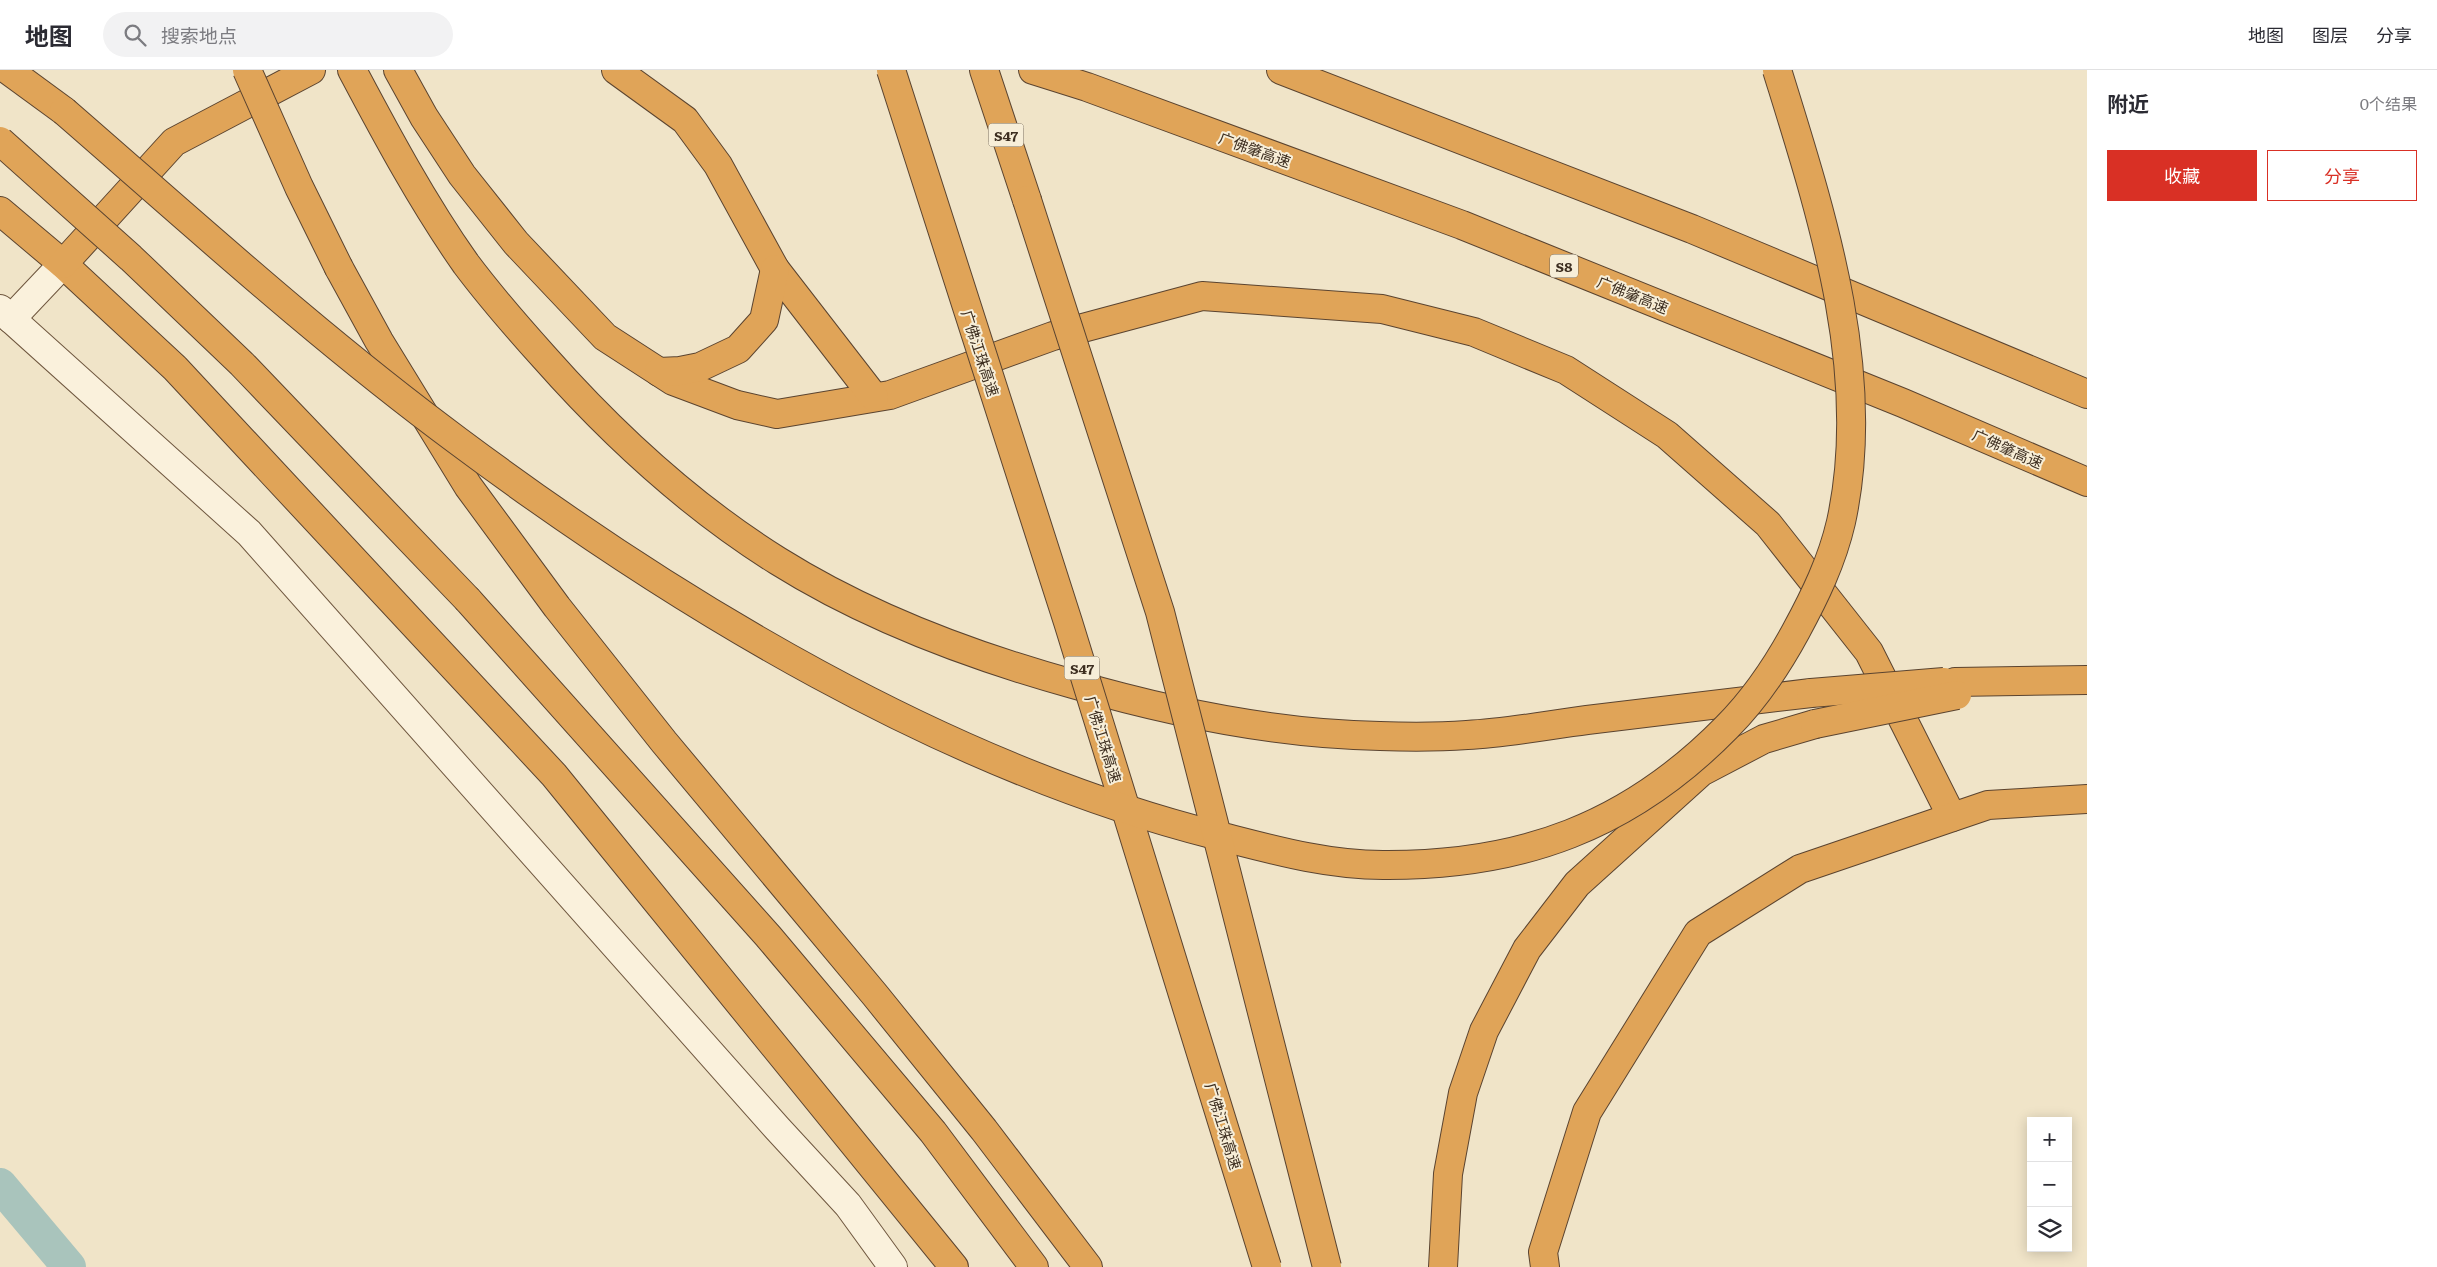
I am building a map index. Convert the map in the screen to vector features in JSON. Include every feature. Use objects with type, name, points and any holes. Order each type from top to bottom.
[{"type":"highway","points":[[8,70],[64,111],[370,374],[460,443],[647,572],[756,638],[865,699],[1000,761],[1095,798],[1182,827],[1300,857],[1379,865],[1458,861],[1532,848],[1595,825],[1643,799],[1698,756],[1749,704],[1784,652],[1819,588],[1840,526],[1851,462],[1851,404],[1842,314],[1820,212],[1777,70]]},
{"type":"highway","points":[[247,70],[299,187],[339,268],[379,341],[468,486],[557,607],[664,742],[875,995],[984,1130],[1088,1267]]},
{"type":"highway","points":[[63,264],[174,142],[310,70]]},
{"type":"highway","points":[[352,70],[423,199],[468,266],[525,336],[584,402],[654,468],[711,515],[780,562],[845,598],[931,637],[1012,667],[1119,697],[1214,718],[1289,729],[1377,736],[1467,736],[1811,693],[1956,688],[2086,680]]},
{"type":"highway","points":[[398,70],[424,117],[462,175],[516,243],[605,337],[673,381],[737,405],[777,414],[874,396],[890,395],[1053,336],[1202,296],[1382,309],[1474,332],[1566,370],[1667,435],[1768,524],[1870,652],[1952,817]]},
{"type":"highway","points":[[616,70],[684,120],[718,165],[775,269],[874,396]]},
{"type":"highway","name":"广佛江珠高速","points":[[891,70],[1068,622],[1267,1267]]},
{"type":"highway","name":"S47","points":[[984,70],[1160,612],[1327,1267]]},
{"type":"highway","points":[[998,70],[1027,200]]},
{"type":"highway","name":"广佛肇高速","points":[[1033,70],[1087,87],[1462,226],[1903,402],[2087,482]]},
{"type":"highway","points":[[1281,70],[1692,229],[2087,394]]},
{"type":"highway","points":[[0,141],[131,258],[242,364],[468,600],[774,943],[933,1132],[1034,1267]]},
{"type":"highway","points":[[0,211],[63,264],[175,368],[554,775],[954,1267]]},
{"type":"highway","points":[[659,372],[680,371],[700,367],[738,349],[764,320],[775,269]]},
{"type":"highway","points":[[1444,1267],[1448,1174],[1463,1093],[1484,1032],[1527,949],[1577,884],[1701,772],[1764,739],[1956,688]]},
{"type":"highway","points":[[1545,1267],[1543,1252],[1587,1112],[1698,933],[1800,869],[1988,805],[2087,798]]},
{"type":"street","points":[[63,264],[6,314],[249,533],[770,1120],[848,1205],[893,1267]]},
{"type":"waterway","points":[[0,1185],[69,1267]]}]
